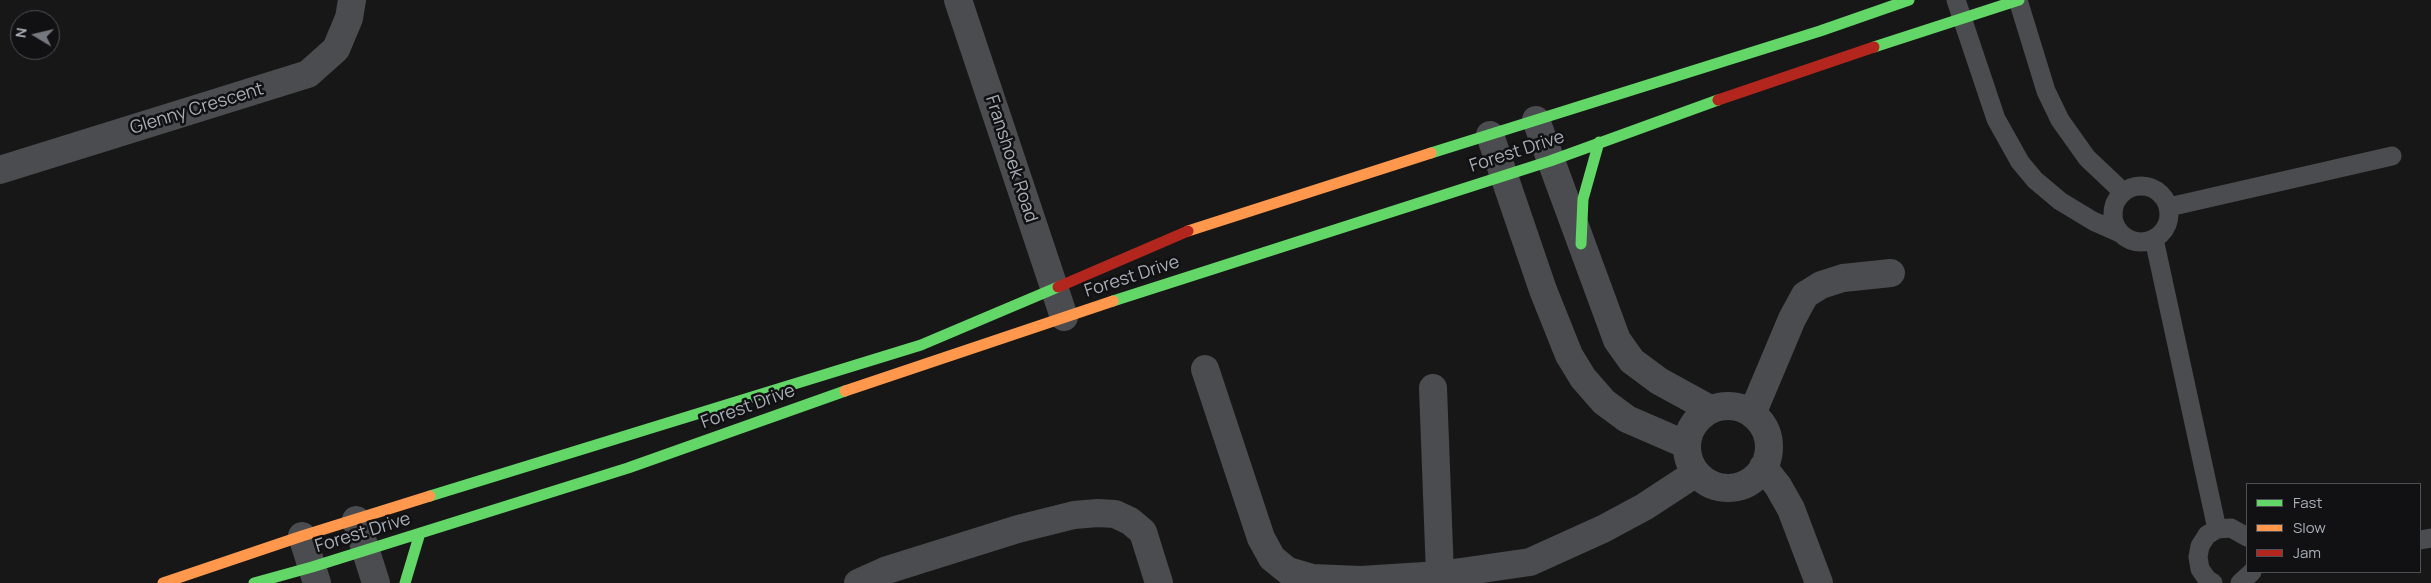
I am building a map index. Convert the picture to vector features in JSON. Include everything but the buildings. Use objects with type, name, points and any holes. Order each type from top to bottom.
[{"type":"street","name":"Glenny Crescent","points":[[0,170],[308,74],[336,49],[349,18],[352,0]]},
{"type":"street","name":"Franshoek Road","points":[[958,0],[1064,317]]},
{"type":"street","name":"Forest Drive","points":[[163,583],[302,536],[921,345],[1054,290],[1154,244],[1214,221],[1820,31],[1909,0]]},
{"type":"street","name":"Forest Drive","points":[[254,583],[315,575],[366,550],[628,468],[810,403],[1064,317],[1550,161],[1959,8],[2019,0]]},
{"type":"street","points":[[1536,120],[1617,340],[1632,361],[1659,381],[1710,409]]},
{"type":"street","points":[[1490,135],[1547,300],[1569,355],[1583,378],[1604,402],[1627,419],[1686,445]]},
{"type":"street","points":[[1581,244],[1584,198],[1592,161],[1599,142]]},
{"type":"street","points":[[1752,414],[1792,319],[1805,296],[1820,284],[1843,278],[1891,273]]},
{"type":"street","points":[[1205,369],[1261,538],[1272,558],[1288,571],[1312,578],[1362,580],[1530,572],[1644,507],[1696,473]]},
{"type":"street","points":[[1433,388],[1440,575]]},
{"type":"street","points":[[1724,406],[1739,407],[1752,414],[1762,424],[1768,438],[1768,452],[1764,467],[1750,481],[1731,488],[1718,487],[1706,482],[1696,473],[1689,460],[1686,445],[1690,431],[1698,418],[1710,409],[1724,406]]},
{"type":"street","points":[[1764,467],[1778,486],[1791,509],[1820,583]]},
{"type":"street","points":[[858,583],[886,570],[1018,529],[1074,515],[1098,513],[1115,514],[1130,521],[1143,532],[1158,583]]},
{"type":"street","points":[[356,520],[376,583]]},
{"type":"street","points":[[405,583],[415,544],[420,533]]},
{"type":"street","points":[[302,536],[315,575]]},
{"type":"lane","points":[[2019,0],[2046,91],[2060,120],[2086,158],[2123,192]]},
{"type":"lane","points":[[1959,8],[1996,119],[2020,162],[2035,180],[2060,201],[2093,221],[2120,233],[2134,242],[2154,239],[2163,232],[2168,222],[2169,207],[2162,194],[2150,186],[2135,186],[2123,192],[2115,204],[2114,220],[2120,233]]},
{"type":"lane","points":[[2169,207],[2392,156]]},
{"type":"lane","points":[[2154,239],[2218,529]]},
{"type":"lane","points":[[2213,583],[2207,579],[2200,569],[2198,558],[2200,546],[2207,535],[2218,529],[2231,528],[2246,536]]},
{"type":"lane","points":[[2240,583],[2251,573]]},
{"type":"traffic: fast","points":[[1431,153],[1820,31],[1909,0]]},
{"type":"traffic: fast","points":[[1874,47],[2019,0]]},
{"type":"traffic: fast","points":[[1113,301],[1550,161],[1718,100]]},
{"type":"traffic: fast","points":[[1581,244],[1583,199],[1599,142]]},
{"type":"traffic: fast","points":[[430,496],[921,345],[1058,287]]},
{"type":"traffic: fast","points":[[254,583],[312,567],[628,468],[845,391]]},
{"type":"traffic: fast","points":[[405,583],[420,533]]},
{"type":"traffic: slow","points":[[1188,231],[1431,153]]},
{"type":"traffic: slow","points":[[845,391],[1113,301]]},
{"type":"traffic: slow","points":[[163,583],[302,536],[430,496]]},
{"type":"traffic: jam","points":[[1718,100],[1874,47]]},
{"type":"traffic: jam","points":[[1058,287],[1188,231]]}]
